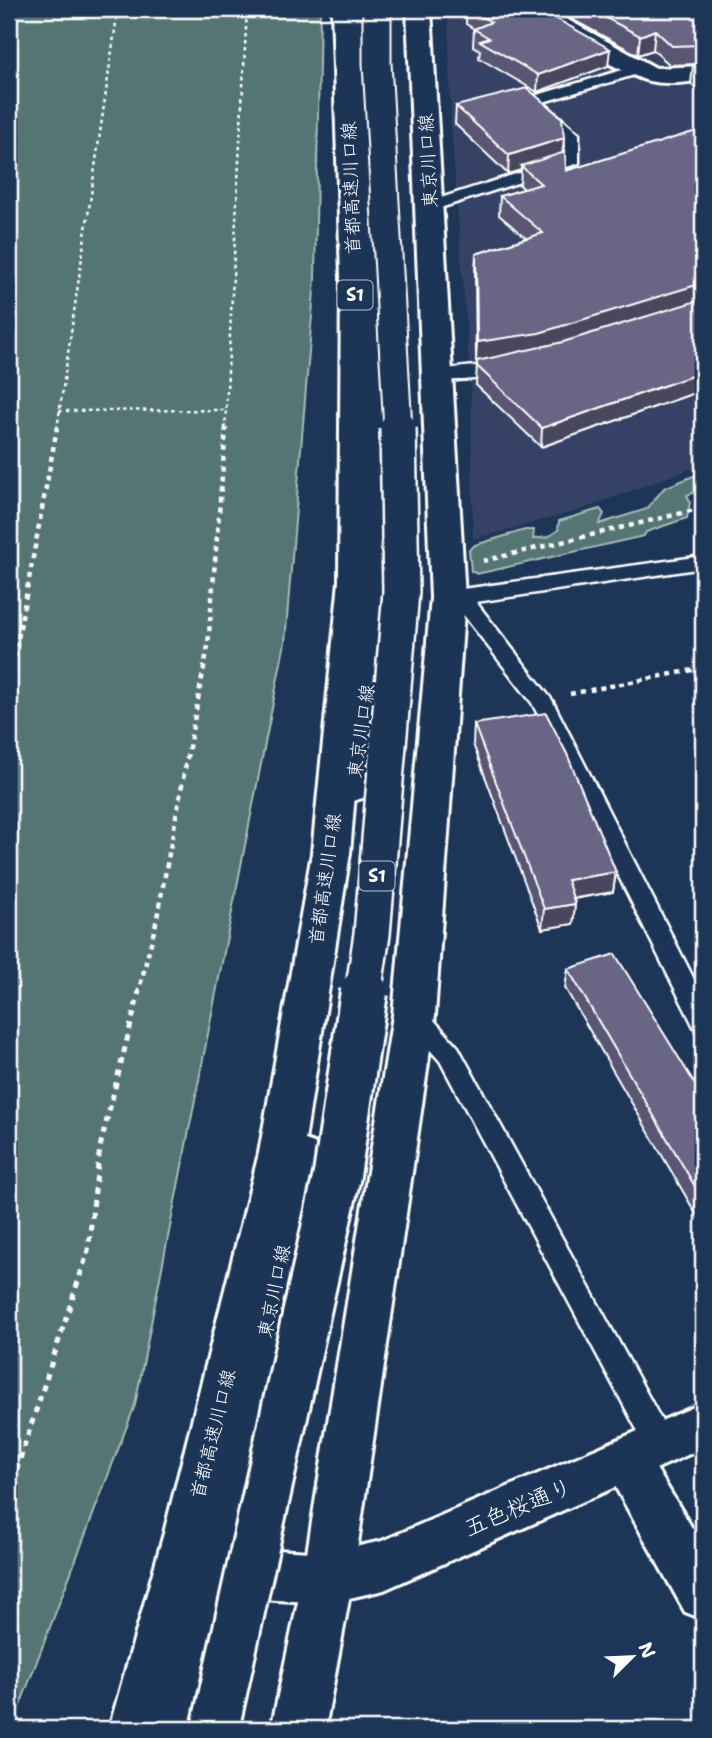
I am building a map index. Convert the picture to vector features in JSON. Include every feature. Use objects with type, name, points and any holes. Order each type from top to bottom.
[{"type":"main road","name":"首都高速川口線","points":[[136,1729],[189,1532],[281,1153],[331,853],[356,581],[355,277],[344,9]]},
{"type":"main road","name":"東京川口線","points":[[166,1729],[208,1571],[279,1276],[321,1019],[383,567],[360,9]]},
{"type":"main road","name":"首都高速川口線","points":[[215,1729],[337,1175],[372,934],[401,592],[397,389],[377,63],[377,9]]},
{"type":"main road","name":"東京川口線","points":[[298,1729],[328,1578],[414,1015],[453,589],[438,374],[419,9]]},
{"type":"main road","points":[[532,9],[642,74],[678,78],[703,73]]},
{"type":"main road","name":"五色桜通り","points":[[208,1571],[328,1578],[384,1565],[703,1425]]},
{"type":"main road","points":[[642,1453],[703,1594]]},
{"type":"lane","points":[[431,206],[574,160],[570,134],[533,102],[636,70]]},
{"type":"lane","points":[[438,374],[484,373],[526,363]]},
{"type":"lane","points":[[453,589],[703,562]]},
{"type":"lane","points":[[453,589],[541,700],[703,1020]]},
{"type":"lane","points":[[679,977],[703,976]]},
{"type":"lane","points":[[414,1015],[449,1054],[642,1453]]},
{"type":"path","points":[[9,687],[36,559],[118,9]]},
{"type":"path","points":[[9,1493],[88,1251],[100,1147],[156,923],[179,813],[209,633],[227,410],[247,9]]},
{"type":"path","points":[[59,411],[227,410]]},
{"type":"path","points":[[453,589],[703,508]]},
{"type":"path","points":[[541,700],[703,668]]},
{"type":"shaded area","points":[[448,9],[703,9],[703,464],[577,511],[473,539],[471,389],[451,124]]},
{"type":"green space","points":[[9,9],[320,9],[315,279],[285,642],[135,1405],[11,1729]]},
{"type":"green space","points":[[703,472],[703,489],[687,495],[690,502],[687,518],[646,532],[644,536],[477,574],[471,571],[469,550],[475,545],[525,530],[534,530],[533,539],[548,537],[558,530],[559,521],[600,509],[604,514],[599,524],[647,509],[664,488]]},
{"type":"building","points":[[468,9],[539,9],[610,49],[538,75],[480,41],[489,38],[474,29],[491,22]]},
{"type":"building","points":[[589,9],[703,9],[703,45],[672,46],[655,30],[640,36]]},
{"type":"building","points":[[703,63],[703,74],[693,65]]},
{"type":"building","points":[[527,88],[562,118],[564,138],[509,155],[456,106]]},
{"type":"building","points":[[703,129],[703,283],[539,333],[477,342],[476,254],[543,233],[500,196],[541,184],[521,166],[565,152],[566,171]]},
{"type":"building","points":[[703,299],[703,372],[542,428],[477,366],[477,361],[563,342]]},
{"type":"building","points":[[546,713],[567,754],[616,872],[567,880],[575,904],[544,909],[474,724]]},
{"type":"building","points":[[615,954],[703,1097],[703,1200],[568,969]]}]
